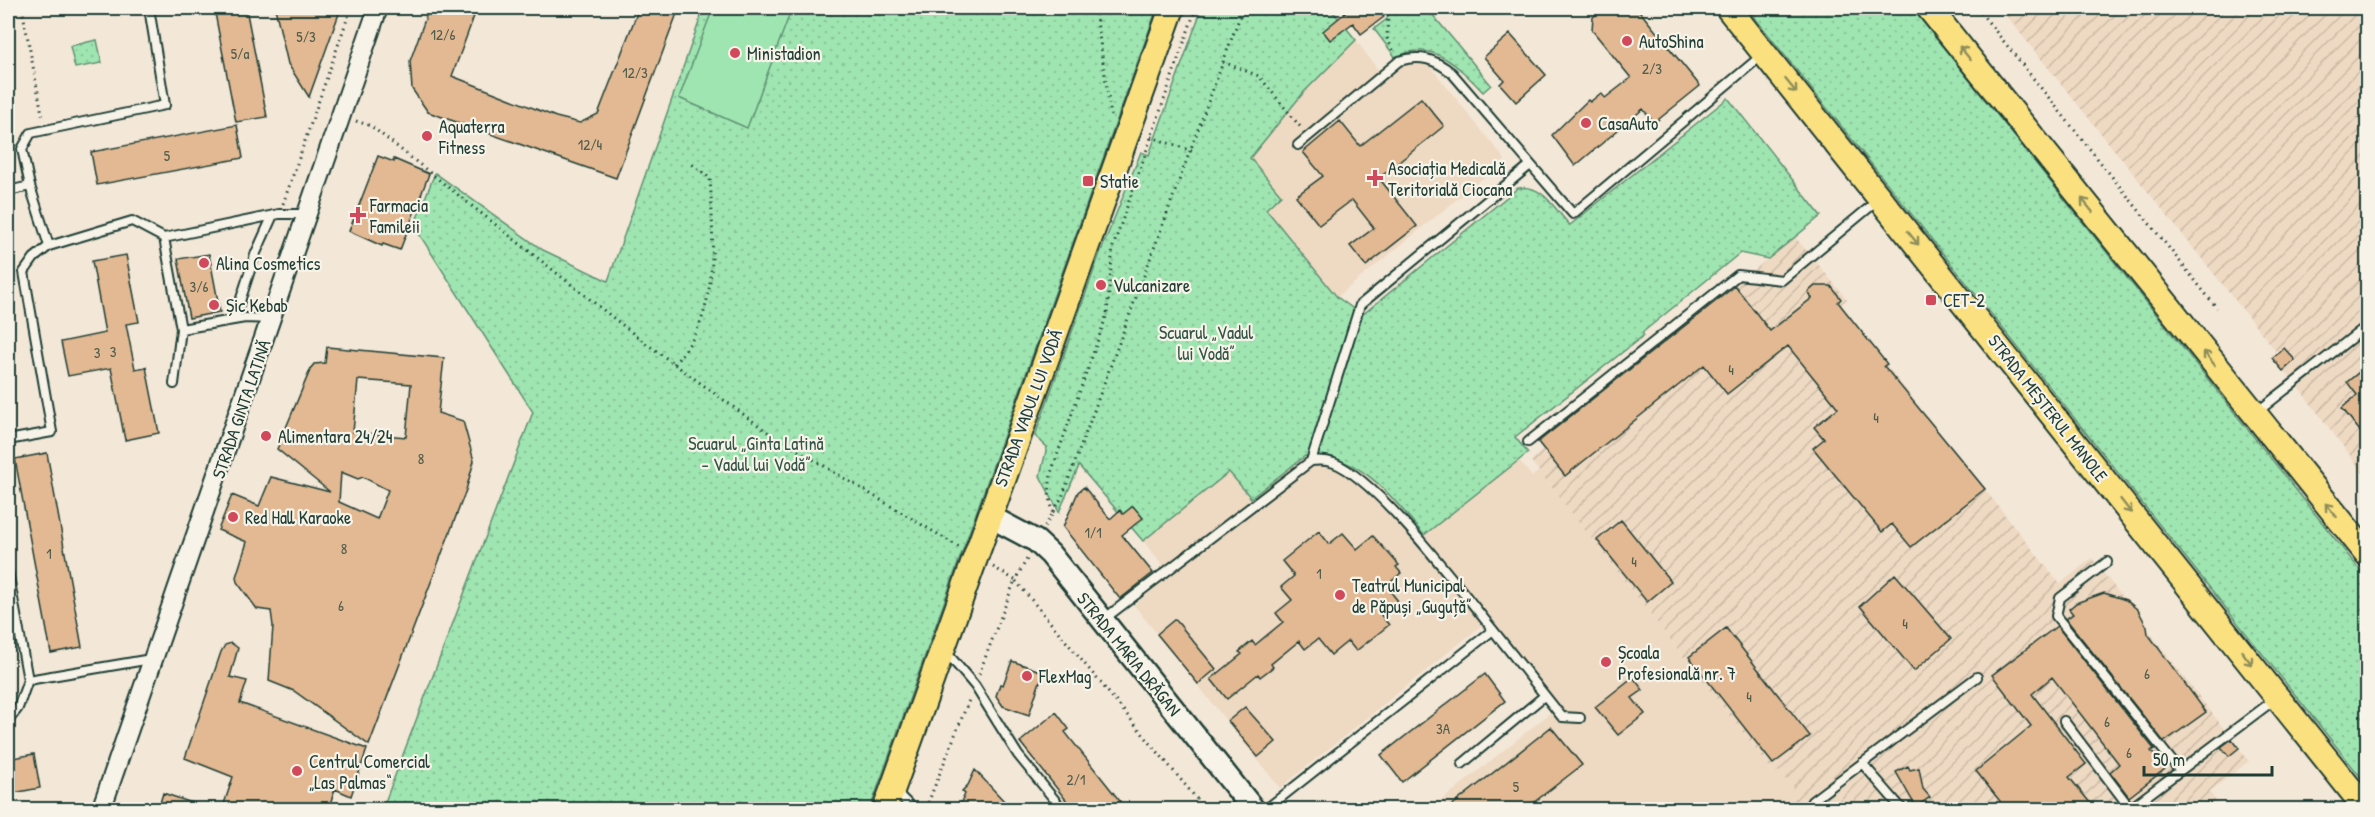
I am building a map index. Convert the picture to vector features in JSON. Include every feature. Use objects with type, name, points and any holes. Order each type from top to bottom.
[{"type":"main road","name":"STRADA VADUL LUI VODĂ","points":[[889,799],[1172,8]]},
{"type":"main road","name":"STRADA MEȘTERUL MANOLE","points":[[1728,8],[2367,810]]},
{"type":"main road","points":[[1929,8],[2367,555]]},
{"type":"main road","name":"STRADA MARIA DRĂGAN","points":[[989,516],[1036,541],[1050,554],[1101,621],[1254,810]]},
{"type":"street","name":"STRADA GINTA LATINĂ","points":[[101,810],[378,8]]},
{"type":"lane","points":[[49,246],[30,186],[22,149],[31,133],[165,105],[149,8]]},
{"type":"lane","points":[[1298,145],[1400,61],[1412,57],[1438,61],[1452,72],[1529,166],[1573,214],[1764,53]]},
{"type":"lane","points":[[1311,461],[1360,305],[1529,166]]},
{"type":"lane","points":[[8,191],[30,186]]},
{"type":"lane","points":[[1528,442],[1738,275],[1782,280],[1881,198]]},
{"type":"lane","points":[[8,440],[52,432],[24,272],[34,258],[49,246],[132,221],[164,238],[276,215],[308,214]]},
{"type":"lane","points":[[234,320],[255,255],[276,215]]},
{"type":"lane","points":[[164,238],[181,329],[174,384]]},
{"type":"lane","points":[[181,329],[234,320],[272,319]]},
{"type":"lane","points":[[2254,414],[2367,325]]},
{"type":"lane","points":[[1101,621],[1311,461],[1322,460],[1335,463],[1368,487],[1406,526],[1562,717],[1580,718]]},
{"type":"lane","points":[[2107,562],[2060,598],[2056,616],[2180,771]]},
{"type":"lane","points":[[8,571],[28,680],[18,708],[8,721]]},
{"type":"lane","points":[[1264,810],[1492,630]]},
{"type":"lane","points":[[942,648],[975,686],[1018,755],[1063,810]]},
{"type":"lane","points":[[28,680],[154,658]]},
{"type":"lane","points":[[1807,810],[1812,801],[1977,677]]},
{"type":"lane","points":[[1462,764],[1544,696]]},
{"type":"lane","points":[[2064,721],[2129,809],[2278,697]]},
{"type":"lane","points":[[1862,763],[1903,810]]},
{"type":"lane","points":[[889,799],[914,810]]},
{"type":"path","points":[[22,8],[45,130]]},
{"type":"path","points":[[276,215],[351,8]]},
{"type":"path","points":[[1095,8],[1113,127]]},
{"type":"path","points":[[1053,514],[1049,493],[1051,473],[1107,314],[1113,247],[1196,8]]},
{"type":"path","points":[[1015,580],[1062,497],[1192,151],[1243,8]]},
{"type":"path","points":[[1388,8],[1387,38],[1400,61]]},
{"type":"path","points":[[1977,8],[2217,308]]},
{"type":"path","points":[[1223,62],[1259,76],[1308,136]]},
{"type":"path","points":[[354,121],[371,126],[674,364],[769,433],[961,548]]},
{"type":"path","points":[[1151,137],[1192,151]]},
{"type":"path","points":[[674,364],[694,337],[706,306],[714,236],[710,178],[692,164]]},
{"type":"path","points":[[990,565],[1015,580],[1206,810]]},
{"type":"shaded area","points":[[2000,8],[2367,8],[2367,478],[2292,379],[2270,357],[2276,351]]},
{"type":"shaded area","name":"Asociația Medicală Teritorială Ciocana","points":[[1356,40],[1378,70],[1401,55],[1418,51],[1505,160],[1337,297],[1266,208],[1250,158],[1304,92]]},
{"type":"shaded area","points":[[1795,237],[1847,299],[1839,306],[2060,584],[2092,558],[2249,761],[2209,792],[2222,809],[1776,809],[1793,788],[1778,771],[1775,774],[1531,461],[1545,448],[1541,442]]},
{"type":"shaded area","points":[[1305,456],[1339,460],[1362,472],[1385,491],[1424,535],[1519,460],[1532,477],[1539,471],[1774,773],[1778,771],[1794,789],[1776,809],[1431,809],[1560,705],[1491,618],[1280,788],[1134,605],[1171,575],[1143,541],[1229,472],[1251,498]]},
{"type":"green space","name":"Scuarul „Ginta Latină - Vadul lui Vodă”","points":[[704,8],[1157,8],[870,809],[382,810],[533,412],[414,226],[435,173],[543,250],[608,281]]},
{"type":"green space","name":"Ministadion","points":[[713,8],[792,8],[747,128],[679,98]]},
{"type":"green space","name":"Scuarul „Vadul lui Vodă”","points":[[1202,8],[1330,8],[1356,40],[1304,92],[1250,158],[1281,195],[1266,209],[1337,297],[1362,315],[1518,188],[1527,187],[1541,193],[1570,225],[1728,98],[1821,216],[1768,259],[1740,253],[1643,332],[1643,336],[1515,437],[1528,453],[1424,535],[1396,502],[1363,471],[1337,460],[1305,456],[1251,498],[1229,472],[1143,541],[1079,466],[1059,512],[1040,476],[1047,447],[1035,436],[1099,256],[1141,152],[1149,155]]},
{"type":"green space","points":[[1382,8],[1427,8],[1491,85],[1483,92],[1455,65],[1433,53],[1409,52],[1396,58],[1374,29],[1387,19],[1388,15]]},
{"type":"green space","points":[[1747,8],[1912,8],[2367,579],[2367,785]]},
{"type":"green space","points":[[97,40],[102,63],[75,68],[70,46]]},
{"type":"building","points":[[214,8],[246,8],[267,117],[236,122]]},
{"type":"building","points":[[275,8],[341,8],[309,97],[288,64]]},
{"type":"building","points":[[429,8],[477,8],[452,76],[556,117],[580,123],[598,114],[639,8],[679,8],[616,178],[428,112],[412,89],[410,61]]},
{"type":"building","points":[[1341,8],[1376,8],[1384,17],[1361,34],[1353,23],[1330,40],[1323,31],[1345,13]]},
{"type":"building","points":[[1606,8],[1637,8],[1700,86],[1654,123],[1643,109],[1575,166],[1552,135],[1588,100],[1590,102],[1601,93],[1605,98],[1631,78],[1592,30],[1593,17]]},
{"type":"building","points":[[1510,34],[1546,75],[1516,102],[1500,84],[1504,80],[1484,57]]},
{"type":"building","points":[[1421,98],[1444,126],[1379,178],[1417,226],[1366,266],[1350,246],[1374,228],[1352,200],[1319,225],[1296,196],[1323,176],[1303,152],[1340,121],[1360,146]]},
{"type":"building","points":[[237,125],[243,158],[97,185],[91,152]]},
{"type":"building","points":[[378,156],[394,162],[394,159],[429,174],[400,250],[383,244],[382,246],[349,231]]},
{"type":"building","points":[[209,254],[220,312],[189,318],[178,259]]},
{"type":"building","points":[[126,255],[139,322],[126,324],[135,369],[146,367],[159,433],[125,440],[111,368],[68,376],[61,342],[105,333],[92,261]]},
{"type":"building","points":[[1735,286],[1770,331],[1812,298],[1808,292],[1815,286],[1831,286],[1841,299],[1838,302],[1887,364],[1884,366],[1985,489],[1911,547],[1892,524],[1882,532],[1813,448],[1824,439],[1814,427],[1838,408],[1788,346],[1727,394],[1704,365],[1565,476],[1538,442]]},
{"type":"building","points":[[327,347],[444,358],[438,413],[463,421],[474,461],[466,490],[369,745],[294,691],[269,681],[273,626],[271,611],[257,609],[237,582],[236,577],[247,542],[218,530],[232,495],[259,506],[271,477],[330,492],[277,449],[311,368],[314,364],[325,363]],"holes":[[[358,380],[411,384],[406,437],[353,432]],[[341,472],[358,479],[363,477],[388,490],[377,519],[339,502]]]},
{"type":"building","points":[[2284,348],[2295,360],[2283,371],[2272,358]]},
{"type":"building","points":[[2367,366],[2367,440],[2342,408],[2357,395],[2347,382]]},
{"type":"building","points":[[47,453],[82,647],[51,653],[15,459]]},
{"type":"building","points":[[1084,487],[1110,519],[1120,510],[1123,514],[1133,506],[1143,518],[1122,535],[1153,573],[1120,599],[1063,527],[1078,492]]},
{"type":"building","points":[[1621,520],[1671,582],[1647,602],[1597,540]]},
{"type":"building","name":"Teatrul Municipal de Păpuși „Guguță”","points":[[1319,531],[1329,544],[1343,533],[1357,549],[1373,536],[1399,565],[1396,567],[1401,573],[1386,586],[1398,601],[1381,615],[1389,625],[1356,651],[1348,641],[1331,655],[1318,639],[1305,649],[1299,641],[1271,664],[1273,667],[1260,677],[1258,674],[1227,699],[1211,679],[1242,654],[1239,652],[1252,641],[1255,645],[1283,622],[1276,613],[1292,600],[1281,587],[1294,576],[1282,561]]},
{"type":"building","points":[[1895,574],[1951,639],[1914,671],[1860,606]]},
{"type":"building","points":[[2104,593],[2126,600],[2138,610],[2148,634],[2206,712],[2164,742],[2066,619],[2073,614],[2069,609],[2076,603]]},
{"type":"building","points":[[1175,619],[1216,669],[1198,684],[1157,634]]},
{"type":"building","points":[[2057,626],[2154,749],[2151,751],[2165,769],[2129,797],[2110,772],[2119,764],[2052,677],[2032,694],[2086,764],[2069,777],[2096,810],[2007,810],[1976,771],[2031,726],[1992,675]]},
{"type":"building","points":[[1726,628],[1810,736],[1773,764],[1689,657]]},
{"type":"building","name":"Centrul Comercial „Las Palmas“","points":[[231,643],[238,648],[230,677],[247,681],[240,703],[367,749],[351,796],[335,789],[328,810],[222,810],[233,777],[185,758],[221,652],[225,645]]},
{"type":"building","points":[[1012,661],[1043,672],[1029,715],[1003,706],[996,696]]},
{"type":"building","points":[[1485,674],[1505,701],[1402,782],[1381,755]]},
{"type":"building","points":[[1633,677],[1643,690],[1632,698],[1645,714],[1618,735],[1595,707]]},
{"type":"building","points":[[1245,707],[1276,742],[1258,757],[1228,721]]},
{"type":"building","points":[[1056,712],[1069,729],[1065,732],[1127,810],[1074,810],[1020,742]]},
{"type":"building","points":[[1551,727],[1582,765],[1524,810],[1446,810]]},
{"type":"building","points":[[2232,739],[2239,748],[2229,756],[2221,747]]},
{"type":"building","points":[[34,754],[40,788],[8,794],[8,759]]},
{"type":"building","points":[[1908,766],[1910,770],[1919,768],[1923,789],[1930,797],[1916,807],[1896,772]]},
{"type":"building","points":[[975,770],[1004,801],[995,810],[958,810],[965,794],[962,791],[968,785]]},
{"type":"building","points":[[163,793],[204,807],[204,810],[158,810]]},
{"type":"place","name":"AutoShina","points":[[1627,41]]},
{"type":"place","name":"Ministadion","points":[[735,53]]},
{"type":"place","name":"CasaAuto","points":[[1586,123]]},
{"type":"place","name":"Aquaterra Fitness","points":[[427,136]]},
{"type":"place","name":"Asociația Medicală Teritorială Ciocana","points":[[1375,178]]},
{"type":"place","name":"Statie","points":[[1088,181]]},
{"type":"place","name":"Farmacia Famileii","points":[[358,215]]},
{"type":"place","name":"Alina Cosmetics","points":[[204,263]]},
{"type":"place","name":"Vulcanizare","points":[[1101,285]]},
{"type":"place","name":"CET-2","points":[[1931,300]]},
{"type":"place","name":"Șic Kebab","points":[[214,305]]},
{"type":"place","name":"Alimentara 24/24","points":[[266,436]]},
{"type":"place","name":"Red Hall Karaoke","points":[[233,517]]},
{"type":"place","name":"Teatrul Municipal de Păpuși „Guguță”","points":[[1340,595]]},
{"type":"place","name":"Școala Profesională nr. 7","points":[[1606,662]]},
{"type":"place","name":"FlexMag","points":[[1027,676]]},
{"type":"place","name":"Centrul Comercial „Las Palmas“","points":[[297,771]]}]
